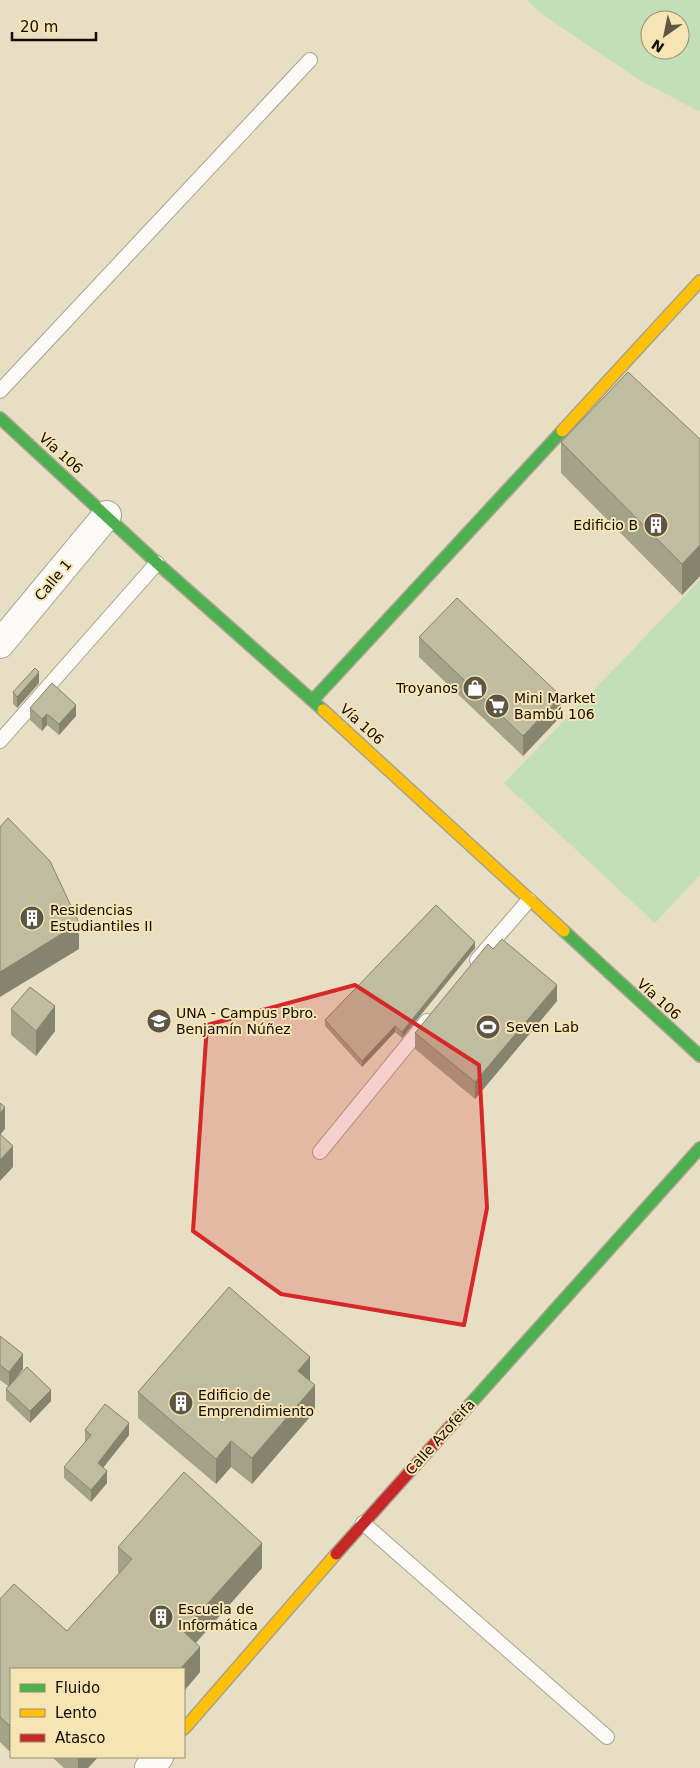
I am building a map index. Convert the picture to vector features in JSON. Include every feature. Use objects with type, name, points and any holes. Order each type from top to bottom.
[{"type":"street","points":[[313,700],[700,281]]},
{"type":"street","name":"Vía 106","points":[[0,418],[157,563],[313,700],[700,1056]]},
{"type":"street","name":"Calle 1","points":[[0,644],[107,515]]},
{"type":"street","name":"Calle Azofeifa","points":[[185,1728],[363,1524],[700,1148]]},
{"type":"street","points":[[149,1768],[158,1758]]},
{"type":"lane","points":[[0,392],[310,60]]},
{"type":"lane","points":[[0,741],[157,563]]},
{"type":"lane","points":[[467,972],[529,900]]},
{"type":"lane","points":[[320,1152],[437,1009]]},
{"type":"lane","points":[[363,1524],[607,1737]]},
{"type":"highlighted area","points":[[355,985],[479,1065],[487,1208],[464,1325],[281,1294],[193,1231],[207,1025]]},
{"type":"green space","points":[[527,0],[700,0],[700,112],[641,81],[539,12]]},
{"type":"green space","points":[[700,580],[700,875],[655,923],[504,783]]},
{"type":"building","name":"Edificio B","points":[[628,372],[700,439],[700,545],[682,564],[561,442]]},
{"type":"building","points":[[457,598],[561,696],[523,736],[419,637]]},
{"type":"building","points":[[35,668],[39,672],[17,697],[13,692]]},
{"type":"building","points":[[52,683],[76,705],[59,724],[47,714],[42,719],[30,708]]},
{"type":"building","name":"Residencias Estudiantiles II","points":[[8,818],[50,861],[79,923],[0,972],[0,827]]},
{"type":"building","points":[[436,905],[475,942],[402,1032],[395,1026],[362,1061],[325,1020]]},
{"type":"building","name":"Seven Lab","points":[[502,939],[557,985],[475,1082],[415,1033],[488,944],[493,949]]},
{"type":"building","points":[[30,987],[55,1006],[36,1031],[11,1009]]},
{"type":"building","points":[[0,1103],[5,1107],[0,1113]]},
{"type":"building","points":[[0,1134],[13,1146],[0,1160]]},
{"type":"building","points":[[229,1287],[310,1357],[298,1371],[315,1385],[252,1458],[231,1441],[216,1459],[138,1392]]},
{"type":"building","points":[[0,1336],[23,1354],[9,1372],[0,1365]]},
{"type":"building","points":[[27,1367],[51,1390],[30,1411],[6,1389]]},
{"type":"building","points":[[105,1404],[129,1423],[98,1463],[107,1471],[91,1490],[64,1467],[91,1435],[85,1430]]},
{"type":"building","name":"Escuela de Informática","points":[[184,1472],[262,1543],[183,1631],[200,1647],[181,1668],[10,1668],[9,1725],[0,1717],[0,1599],[14,1584],[67,1631],[132,1559],[118,1547]]},
{"type":"traffic: fast","points":[[0,418],[157,563],[323,710]]},
{"type":"traffic: fast","points":[[313,700],[562,431]]},
{"type":"traffic: fast","points":[[564,931],[700,1056]]},
{"type":"traffic: fast","points":[[463,1412],[700,1148]]},
{"type":"traffic: slow","points":[[562,431],[700,281]]},
{"type":"traffic: slow","points":[[323,710],[564,931]]},
{"type":"traffic: slow","points":[[185,1728],[336,1554]]},
{"type":"traffic: jam","points":[[336,1554],[463,1412]]},
{"type":"place","name":"Edificio B","points":[[656,525]]},
{"type":"place","name":"Troyanos","points":[[475,688]]},
{"type":"place","name":"Mini Market Bambú 106","points":[[497,706]]},
{"type":"place","name":"Residencias Estudiantiles II","points":[[32,918]]},
{"type":"place","name":"UNA - Campus Pbro. Benjamín Núñez","points":[[159,1021]]},
{"type":"place","name":"Seven Lab","points":[[488,1027]]},
{"type":"place","name":"Edificio de Emprendimiento","points":[[181,1403]]},
{"type":"place","name":"Escuela de Informática","points":[[161,1617]]}]
